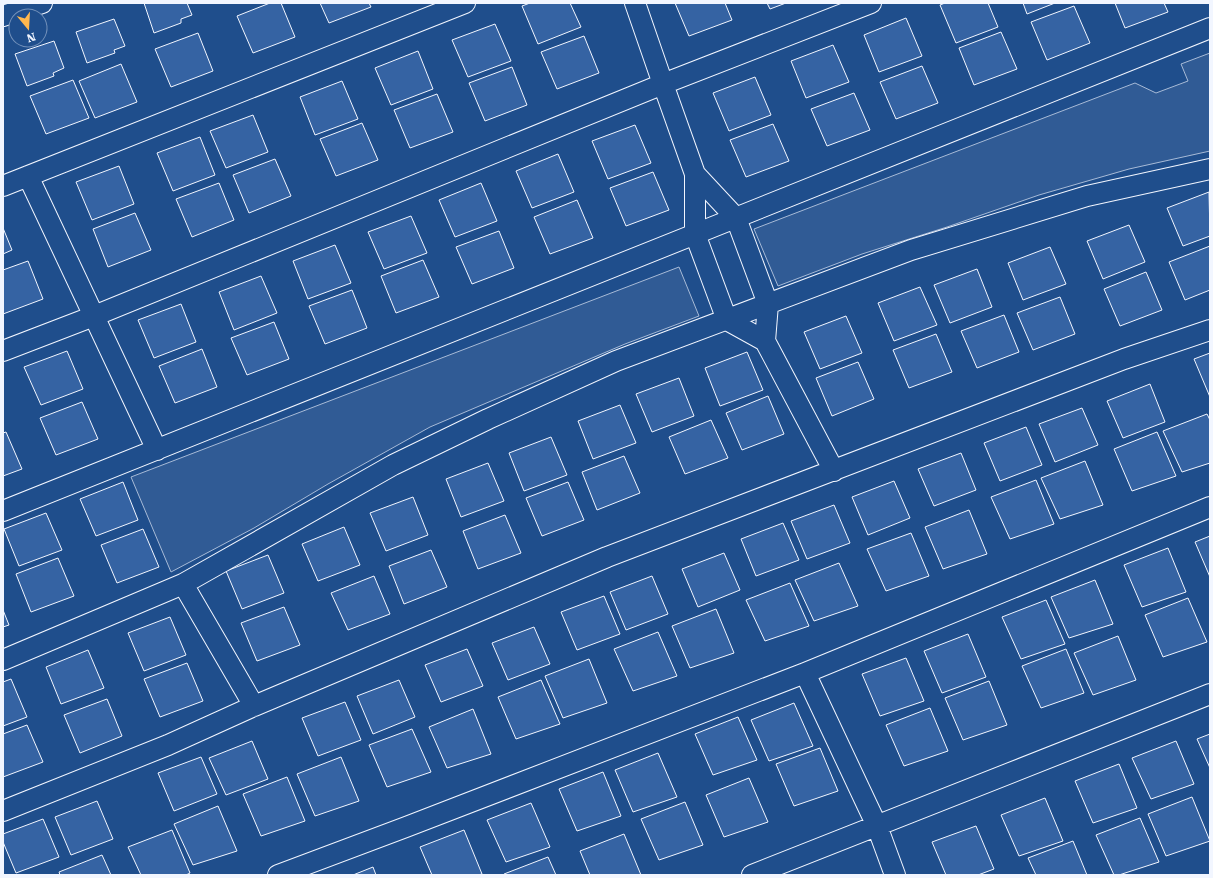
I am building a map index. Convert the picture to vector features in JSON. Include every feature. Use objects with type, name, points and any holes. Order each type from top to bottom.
[{"type":"street","points":[[3,16],[42,3]]},
{"type":"street","points":[[3,186],[465,3]]},
{"type":"street","points":[[635,3],[695,174],[694,234],[727,320],[765,340]]},
{"type":"street","points":[[3,351],[94,316],[663,84],[871,3]]},
{"type":"street","points":[[3,511],[1210,28]]},
{"type":"street","points":[[3,660],[183,584],[393,465],[616,360],[727,320],[911,250],[1079,198],[1210,169]]},
{"type":"street","points":[[695,174],[736,218],[768,304],[765,340],[834,471]]},
{"type":"street","points":[[28,176],[157,450]]},
{"type":"street","points":[[3,811],[168,746],[254,706],[607,557],[1124,359],[1210,330]]},
{"type":"street","points":[[278,875],[805,673],[1210,506]]},
{"type":"street","points":[[183,584],[254,706]]},
{"type":"street","points":[[805,673],[877,826],[895,875]]},
{"type":"street","points":[[752,875],[1210,694]]},
{"type":"shaded area","points":[[1210,53],[1210,151],[1129,169],[1039,195],[947,227],[862,254],[778,286],[754,229],[1135,83],[1156,93],[1188,81],[1181,64]]},
{"type":"shaded area","points":[[679,267],[699,316],[625,344],[430,427],[328,484],[254,528],[171,572],[131,477]]},
{"type":"building","points":[[144,3],[187,3],[192,15],[181,19],[181,23],[154,33]]},
{"type":"building","points":[[270,3],[281,3],[295,37],[253,53],[237,16]]},
{"type":"building","points":[[320,3],[369,3],[371,7],[329,23]]},
{"type":"building","points":[[530,3],[570,3],[581,27],[538,44],[522,6]]},
{"type":"building","points":[[675,3],[725,3],[732,20],[689,36]]},
{"type":"building","points":[[767,3],[786,3],[770,9]]},
{"type":"building","points":[[945,3],[988,3],[998,27],[956,43],[940,5]]},
{"type":"building","points":[[1023,3],[1055,3],[1027,14]]},
{"type":"building","points":[[1115,3],[1164,3],[1168,12],[1125,28]]},
{"type":"building","points":[[1074,6],[1090,43],[1047,60],[1031,22]]},
{"type":"building","points":[[906,18],[922,56],[879,72],[864,35]]},
{"type":"building","points":[[114,19],[125,46],[114,50],[115,53],[87,63],[76,32]]},
{"type":"building","points":[[495,24],[511,61],[468,77],[452,40]]},
{"type":"building","points":[[1001,32],[1017,69],[974,85],[959,48]]},
{"type":"building","points":[[198,33],[213,71],[171,87],[155,49]]},
{"type":"building","points":[[584,36],[599,73],[557,89],[541,52]]},
{"type":"building","points":[[54,41],[64,68],[53,73],[54,76],[27,86],[15,54],[33,48],[48,48],[48,43]]},
{"type":"building","points":[[833,45],[849,82],[806,98],[791,61]]},
{"type":"building","points":[[418,51],[433,89],[391,105],[375,68]]},
{"type":"building","points":[[121,64],[137,102],[95,118],[79,81]]},
{"type":"building","points":[[922,66],[938,103],[896,119],[880,82]]},
{"type":"building","points":[[512,67],[527,105],[485,121],[469,83]]},
{"type":"building","points":[[755,77],[771,115],[729,131],[713,93]]},
{"type":"building","points":[[73,80],[89,118],[46,134],[30,96]]},
{"type":"building","points":[[342,81],[358,119],[315,135],[300,97]]},
{"type":"building","points":[[854,93],[870,130],[827,146],[811,109]]},
{"type":"building","points":[[437,94],[453,132],[410,148],[394,110]]},
{"type":"building","points":[[253,115],[268,152],[226,168],[210,131]]},
{"type":"building","points":[[362,123],[378,160],[336,176],[320,139]]},
{"type":"building","points":[[773,124],[789,161],[746,177],[730,140]]},
{"type":"building","points":[[635,125],[651,163],[608,179],[592,141]]},
{"type":"building","points":[[200,137],[215,175],[173,191],[157,153]]},
{"type":"building","points":[[558,154],[574,192],[532,208],[516,171]]},
{"type":"building","points":[[275,159],[291,196],[249,213],[233,175]]},
{"type":"building","points":[[119,166],[134,204],[92,220],[76,182]]},
{"type":"building","points":[[653,172],[669,210],[626,226],[610,188]]},
{"type":"building","points":[[219,183],[234,220],[192,237],[176,199]]},
{"type":"building","points":[[481,183],[497,221],[455,237],[439,200]]},
{"type":"building","points":[[1209,192],[1210,236],[1183,246],[1167,208]]},
{"type":"building","points":[[577,200],[593,238],[550,254],[534,217]]},
{"type":"building","points":[[135,213],[151,250],[108,267],[93,229]]},
{"type":"building","points":[[411,216],[427,253],[384,269],[368,232]]},
{"type":"building","points":[[1129,225],[1145,262],[1103,279],[1087,241]]},
{"type":"building","points":[[3,228],[12,250],[3,254]]},
{"type":"building","points":[[499,231],[514,268],[472,284],[456,247]]},
{"type":"building","points":[[335,245],[351,283],[308,299],[293,261]]},
{"type":"building","points":[[1210,246],[1210,290],[1185,300],[1169,262]]},
{"type":"building","points":[[1050,247],[1066,284],[1023,300],[1008,263]]},
{"type":"building","points":[[423,260],[439,297],[396,313],[381,276]]},
{"type":"building","points":[[28,261],[43,299],[3,314],[3,270]]},
{"type":"building","points":[[977,269],[992,307],[950,323],[934,285]]},
{"type":"building","points":[[1146,272],[1162,310],[1120,326],[1104,289]]},
{"type":"building","points":[[261,276],[277,313],[234,330],[219,292]]},
{"type":"building","points":[[920,287],[937,325],[894,341],[878,303]]},
{"type":"building","points":[[352,290],[367,328],[325,344],[309,306]]},
{"type":"building","points":[[1060,297],[1075,334],[1033,350],[1017,313]]},
{"type":"building","points":[[181,304],[196,342],[154,358],[138,320]]},
{"type":"building","points":[[1004,315],[1019,352],[977,368],[961,331]]},
{"type":"building","points":[[846,316],[862,353],[820,369],[804,332]]},
{"type":"building","points":[[274,322],[289,359],[247,375],[231,338]]},
{"type":"building","points":[[936,334],[952,372],[909,388],[893,350]]},
{"type":"building","points":[[202,349],[217,387],[175,403],[159,366]]},
{"type":"building","points":[[67,351],[83,389],[41,405],[24,367]]},
{"type":"building","points":[[747,352],[763,390],[720,406],[705,368]]},
{"type":"building","points":[[1210,353],[1210,397],[1194,359]]},
{"type":"building","points":[[858,362],[874,399],[832,416],[816,378]]},
{"type":"building","points":[[679,378],[694,416],[652,432],[636,394]]},
{"type":"building","points":[[1150,384],[1165,422],[1123,438],[1107,401]]},
{"type":"building","points":[[768,396],[784,434],[742,450],[726,413]]},
{"type":"building","points":[[82,402],[98,439],[56,455],[40,418]]},
{"type":"building","points":[[620,405],[636,443],[593,459],[578,421]]},
{"type":"building","points":[[1082,408],[1098,445],[1055,462],[1039,424]]},
{"type":"building","points":[[1207,414],[1210,420],[1210,463],[1182,472],[1163,431]]},
{"type":"building","points":[[711,420],[728,458],[685,474],[669,437]]},
{"type":"building","points":[[1026,427],[1042,465],[1000,481],[984,443]]},
{"type":"building","points":[[6,432],[22,469],[3,476],[3,433]]},
{"type":"building","points":[[1157,432],[1176,476],[1132,491],[1114,449]]},
{"type":"building","points":[[551,437],[567,475],[524,491],[509,453]]},
{"type":"building","points":[[961,453],[976,490],[934,506],[918,469]]},
{"type":"building","points":[[624,456],[640,493],[597,510],[582,472]]},
{"type":"building","points":[[1085,461],[1103,505],[1060,519],[1041,478]]},
{"type":"building","points":[[488,463],[504,501],[461,517],[446,479]]},
{"type":"building","points":[[1036,480],[1054,524],[1010,539],[991,497]]},
{"type":"building","points":[[894,481],[910,518],[868,535],[852,497]]},
{"type":"building","points":[[123,482],[138,520],[96,536],[80,499]]},
{"type":"building","points":[[568,482],[584,520],[542,536],[526,498]]},
{"type":"building","points":[[413,497],[428,535],[386,551],[370,513]]},
{"type":"building","points":[[834,505],[850,543],[807,559],[791,521]]},
{"type":"building","points":[[969,510],[987,554],[943,569],[925,527]]},
{"type":"building","points":[[46,513],[62,550],[19,566],[4,529]]},
{"type":"building","points":[[505,515],[521,553],[478,569],[463,531]]},
{"type":"building","points":[[783,523],[799,560],[756,576],[741,539]]},
{"type":"building","points":[[344,527],[360,565],[318,581],[302,544]]},
{"type":"building","points":[[143,529],[159,567],[117,583],[101,545]]},
{"type":"building","points":[[911,533],[929,576],[886,591],[867,549]]},
{"type":"building","points":[[1210,536],[1210,577],[1195,542]]},
{"type":"building","points":[[1168,548],[1186,592],[1142,607],[1124,565]]},
{"type":"building","points":[[431,550],[447,587],[404,604],[389,566]]},
{"type":"building","points":[[724,553],[740,590],[698,607],[682,569]]},
{"type":"building","points":[[268,555],[284,593],[242,609],[226,571]]},
{"type":"building","points":[[58,558],[74,596],[31,612],[16,574]]},
{"type":"building","points":[[839,563],[858,606],[814,621],[795,580]]},
{"type":"building","points":[[374,576],[390,614],[348,630],[331,593]]},
{"type":"building","points":[[652,576],[668,614],[626,630],[610,592]]},
{"type":"building","points":[[1095,580],[1113,624],[1069,638],[1051,597]]},
{"type":"building","points":[[790,583],[809,626],[765,641],[746,600]]},
{"type":"building","points":[[604,596],[620,634],[577,650],[561,612]]},
{"type":"building","points":[[1188,598],[1207,642],[1163,657],[1145,615]]},
{"type":"building","points":[[1046,600],[1065,644],[1021,659],[1002,617]]},
{"type":"building","points":[[284,607],[300,645],[257,661],[241,623]]},
{"type":"building","points":[[716,609],[734,653],[690,668],[672,626]]},
{"type":"building","points":[[3,610],[9,625],[3,627]]},
{"type":"building","points":[[170,617],[186,655],[144,671],[128,633]]},
{"type":"building","points":[[534,627],[550,664],[508,680],[492,643]]},
{"type":"building","points":[[658,632],[677,676],[633,691],[614,649]]},
{"type":"building","points":[[968,634],[986,677],[942,693],[924,651]]},
{"type":"building","points":[[1118,636],[1136,680],[1093,695],[1074,653]]},
{"type":"building","points":[[467,649],[483,686],[441,702],[425,665]]},
{"type":"building","points":[[1066,649],[1084,693],[1041,708],[1022,666]]},
{"type":"building","points":[[88,650],[104,688],[61,704],[46,667]]},
{"type":"building","points":[[906,658],[924,701],[880,716],[862,674]]},
{"type":"building","points":[[589,659],[607,703],[563,718],[545,676]]},
{"type":"building","points":[[187,663],[203,701],[160,717],[144,679]]},
{"type":"building","points":[[11,679],[27,717],[3,726],[3,682]]},
{"type":"building","points":[[399,680],[415,717],[373,734],[357,696]]},
{"type":"building","points":[[541,680],[560,724],[516,739],[498,697]]},
{"type":"building","points":[[989,681],[1007,725],[963,740],[945,698]]},
{"type":"building","points":[[107,699],[122,736],[80,753],[64,715]]},
{"type":"building","points":[[345,702],[361,740],[318,756],[302,718]]},
{"type":"building","points":[[794,703],[813,746],[769,761],[751,720]]},
{"type":"building","points":[[930,708],[948,751],[904,766],[886,725]]},
{"type":"building","points":[[473,709],[491,754],[447,768],[429,727]]},
{"type":"building","points":[[738,717],[757,760],[713,775],[695,734]]},
{"type":"building","points":[[27,725],[43,762],[3,777],[3,734]]},
{"type":"building","points":[[412,729],[431,772],[387,787],[369,745]]},
{"type":"building","points":[[1210,734],[1210,768],[1197,739]]},
{"type":"building","points":[[252,741],[268,779],[226,795],[209,758]]},
{"type":"building","points":[[1176,741],[1194,784],[1151,799],[1132,758]]},
{"type":"building","points":[[820,748],[838,791],[794,806],[776,764]]},
{"type":"building","points":[[658,753],[677,797],[633,812],[615,770]]},
{"type":"building","points":[[201,757],[217,794],[174,811],[158,773]]},
{"type":"building","points":[[341,757],[359,801],[315,816],[297,774]]},
{"type":"building","points":[[1119,764],[1137,808],[1093,823],[1075,781]]},
{"type":"building","points":[[603,772],[621,816],[577,831],[559,789]]},
{"type":"building","points":[[287,777],[305,821],[261,836],[243,794]]},
{"type":"building","points":[[749,778],[768,822],[724,837],[706,795]]},
{"type":"building","points":[[1192,797],[1210,841],[1166,856],[1148,814]]},
{"type":"building","points":[[1045,798],[1063,841],[1019,856],[1001,815]]},
{"type":"building","points":[[97,801],[113,839],[71,855],[55,817]]},
{"type":"building","points":[[685,802],[703,845],[659,860],[641,819]]},
{"type":"building","points":[[531,803],[550,847],[506,862],[487,820]]},
{"type":"building","points":[[218,806],[237,851],[193,865],[174,824]]},
{"type":"building","points":[[1140,818],[1159,862],[1119,875],[1114,875],[1096,835]]},
{"type":"building","points":[[43,819],[59,857],[16,873],[3,842],[3,834]]},
{"type":"building","points":[[976,826],[994,869],[978,875],[946,875],[932,842]]},
{"type":"building","points":[[172,830],[190,873],[186,875],[141,875],[128,847]]},
{"type":"building","points":[[464,830],[482,874],[432,875],[420,847]]},
{"type":"building","points":[[624,834],[641,875],[590,875],[580,851]]},
{"type":"building","points":[[1073,841],[1087,875],[1036,875],[1028,858]]},
{"type":"building","points":[[102,855],[111,875],[60,875],[59,872]]},
{"type":"building","points":[[548,857],[556,875],[504,874]]},
{"type":"building","points":[[373,867],[376,875],[353,875]]}]
